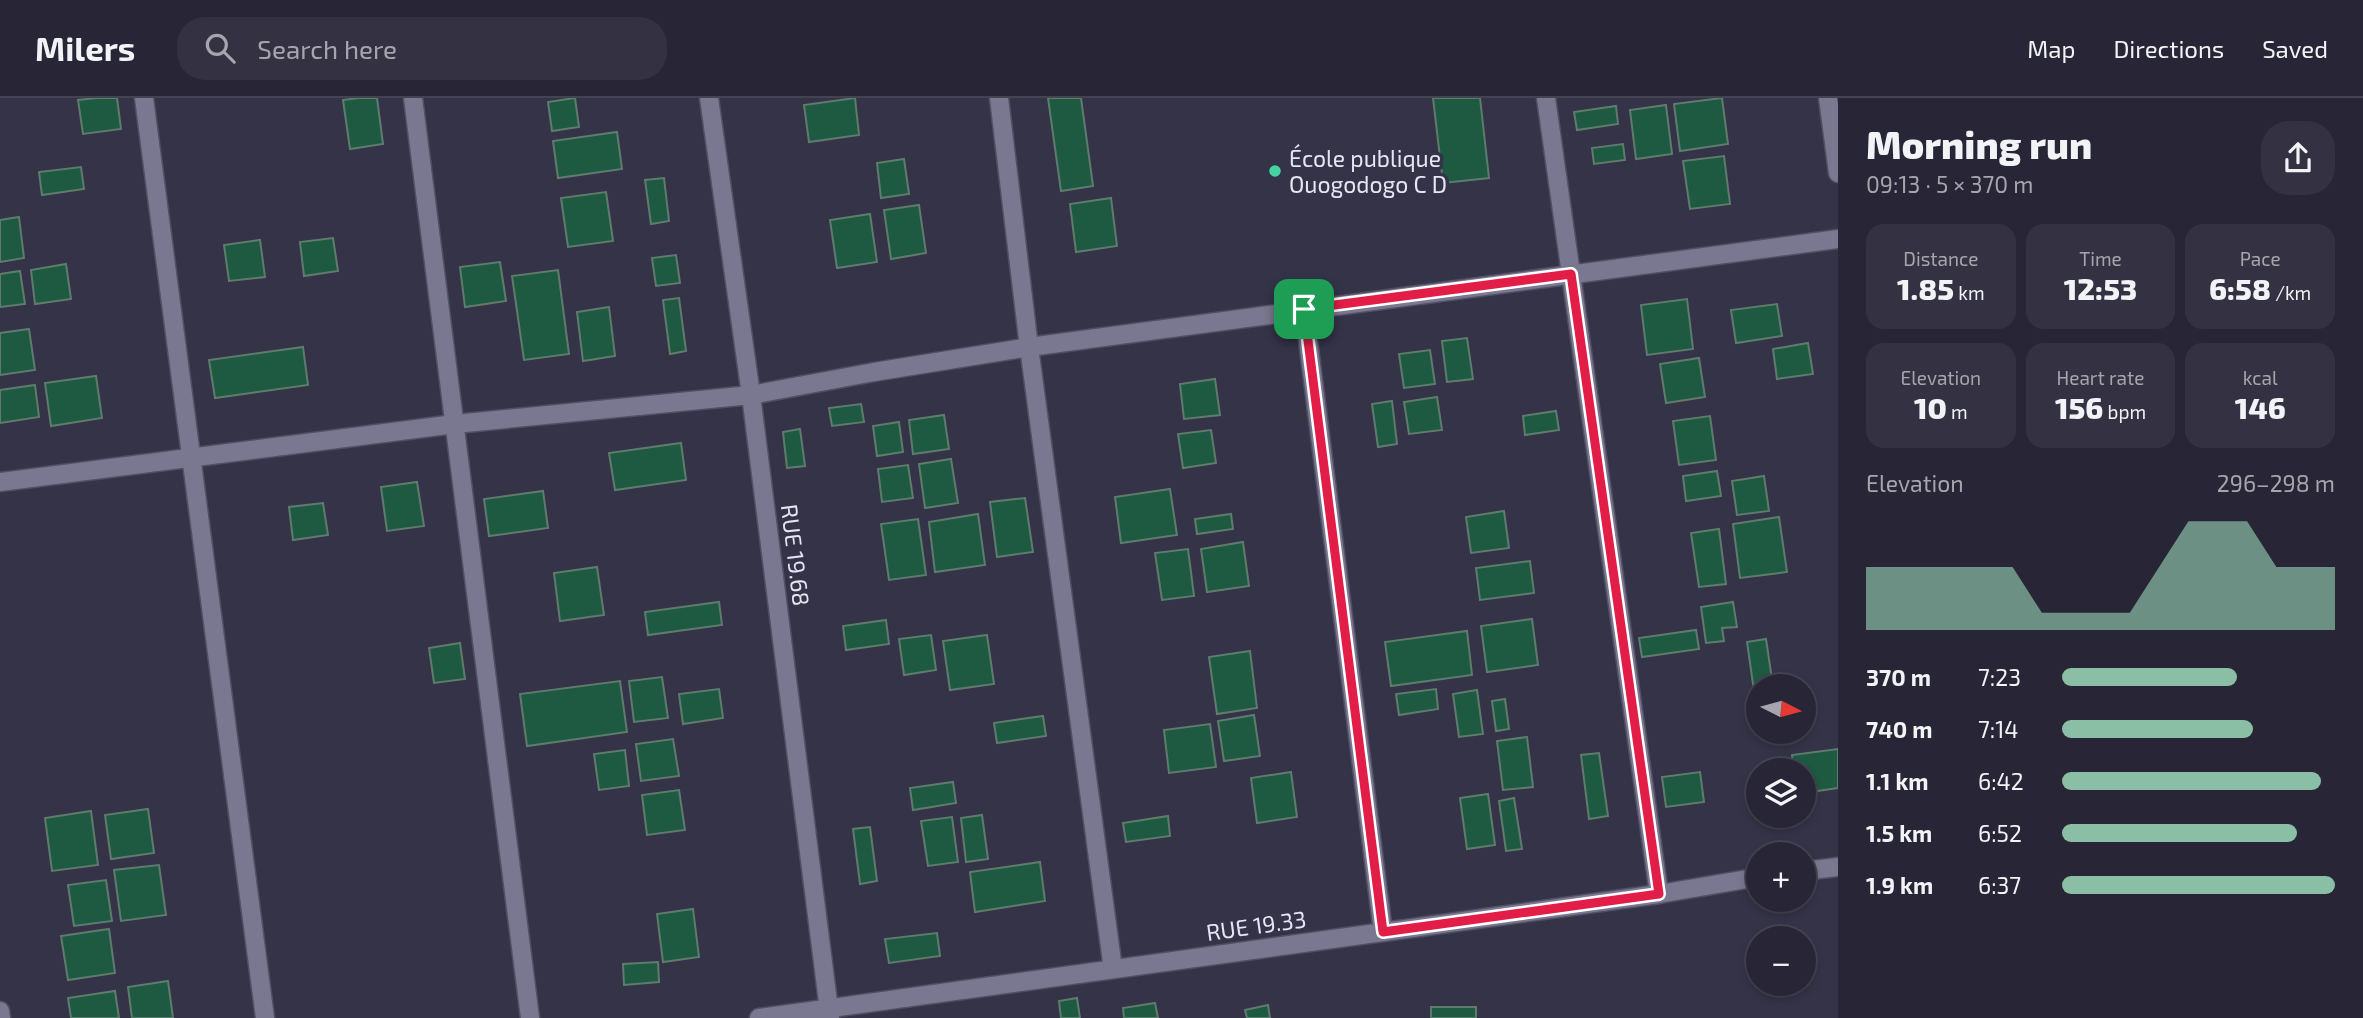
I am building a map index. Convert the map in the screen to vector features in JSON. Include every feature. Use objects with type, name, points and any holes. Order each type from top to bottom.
[{"type":"street","points":[[144,98],[265,1018]]},
{"type":"street","points":[[413,98],[530,1018]]},
{"type":"street","name":"RUE 19.68","points":[[709,98],[751,395],[830,1013]]},
{"type":"street","points":[[999,98],[1029,347],[1113,969]]},
{"type":"street","points":[[1546,98],[1659,894]]},
{"type":"street","points":[[1828,98],[1838,173]]},
{"type":"street","points":[[0,482],[455,424],[751,395],[1029,347],[1838,239]]},
{"type":"street","points":[[1304,309],[1383,932]]},
{"type":"street","points":[[1816,870],[1838,867]]},
{"type":"street","name":"RUE 19.33","points":[[759,1018],[830,1013],[1113,969],[1659,894],[1746,879]]},
{"type":"street","points":[[0,1011],[1,1018]]},
{"type":"building","points":[[117,98],[121,129],[83,134],[78,100]]},
{"type":"building","points":[[377,98],[383,144],[350,149],[343,100]]},
{"type":"building","points":[[575,98],[579,127],[552,131],[548,102]]},
{"type":"building","points":[[855,98],[859,135],[809,142],[804,105]]},
{"type":"building","points":[[1048,98],[1081,98],[1093,186],[1061,191]]},
{"type":"building","points":[[1433,98],[1480,98],[1489,178],[1443,183]]},
{"type":"building","points":[[1722,98],[1728,144],[1680,151],[1674,104]]},
{"type":"building","points":[[1666,105],[1672,154],[1636,159],[1630,110]]},
{"type":"building","points":[[1616,106],[1618,124],[1577,130],[1574,112]]},
{"type":"building","points":[[617,132],[622,169],[558,178],[553,141]]},
{"type":"building","points":[[1623,144],[1625,160],[1594,164],[1592,148]]},
{"type":"building","points":[[1724,156],[1730,204],[1690,209],[1683,161]]},
{"type":"building","points":[[904,159],[909,194],[881,198],[877,163]]},
{"type":"building","points":[[81,167],[84,189],[42,195],[39,172]]},
{"type":"building","points":[[664,178],[669,221],[651,224],[645,180]]},
{"type":"building","points":[[606,192],[613,241],[568,247],[561,198]]},
{"type":"building","points":[[1111,198],[1117,246],[1076,252],[1070,204]]},
{"type":"building","points":[[919,205],[926,253],[891,259],[884,210]]},
{"type":"building","points":[[870,214],[877,262],[837,268],[830,220]]},
{"type":"building","points":[[19,217],[24,258],[0,262],[0,220]]},
{"type":"building","points":[[333,238],[338,271],[304,276],[300,242]]},
{"type":"building","points":[[260,240],[265,277],[229,281],[224,245]]},
{"type":"building","points":[[676,255],[680,283],[656,286],[652,258]]},
{"type":"building","points":[[500,262],[506,301],[465,307],[460,267]]},
{"type":"building","points":[[66,264],[71,299],[35,304],[31,270]]},
{"type":"building","points":[[558,270],[569,354],[524,360],[512,276]]},
{"type":"building","points":[[20,271],[25,304],[0,307],[0,274]]},
{"type":"building","points":[[679,298],[686,351],[670,354],[663,300]]},
{"type":"building","points":[[1687,299],[1693,349],[1647,355],[1641,305]]},
{"type":"building","points":[[1777,304],[1782,336],[1736,343],[1731,310]]},
{"type":"building","points":[[609,307],[615,356],[583,361],[577,312]]},
{"type":"building","points":[[29,329],[35,370],[0,375],[0,333]]},
{"type":"building","points":[[1467,338],[1473,379],[1447,382],[1442,341]]},
{"type":"building","points":[[1808,343],[1813,374],[1777,379],[1773,349]]},
{"type":"building","points":[[303,347],[308,385],[215,398],[209,360]]},
{"type":"building","points":[[1430,350],[1435,384],[1404,388],[1399,354]]},
{"type":"building","points":[[1699,358],[1705,397],[1666,403],[1660,364]]},
{"type":"building","points":[[96,376],[102,418],[51,426],[45,383]]},
{"type":"building","points":[[1215,379],[1220,415],[1184,419],[1180,384]]},
{"type":"building","points":[[35,385],[39,417],[0,423],[0,390]]},
{"type":"building","points":[[1437,397],[1442,430],[1409,434],[1404,402]]},
{"type":"building","points":[[1392,401],[1397,444],[1378,447],[1372,404]]},
{"type":"building","points":[[861,404],[864,422],[832,426],[829,408]]},
{"type":"building","points":[[1556,411],[1559,430],[1525,435],[1523,416]]},
{"type":"building","points":[[944,415],[949,449],[913,454],[909,420]]},
{"type":"building","points":[[1710,416],[1716,460],[1679,465],[1673,421]]},
{"type":"building","points":[[899,422],[903,452],[877,456],[873,426]]},
{"type":"building","points":[[800,429],[805,466],[787,468],[783,432]]},
{"type":"building","points":[[1211,430],[1216,463],[1183,468],[1178,434]]},
{"type":"building","points":[[681,443],[686,480],[615,490],[609,453]]},
{"type":"building","points":[[951,459],[958,503],[925,508],[919,464]]},
{"type":"building","points":[[908,465],[913,498],[882,502],[878,469]]},
{"type":"building","points":[[1717,471],[1721,496],[1686,501],[1683,476]]},
{"type":"building","points":[[1764,476],[1769,511],[1737,515],[1732,481]]},
{"type":"building","points":[[417,482],[424,526],[387,531],[381,487]]},
{"type":"building","points":[[1170,489],[1177,535],[1121,543],[1115,497]]},
{"type":"building","points":[[543,491],[548,528],[489,536],[484,499]]},
{"type":"building","points":[[1025,498],[1033,552],[997,557],[990,502]]},
{"type":"building","points":[[323,503],[328,535],[293,540],[289,507]]},
{"type":"building","points":[[1504,511],[1509,548],[1471,553],[1466,517]]},
{"type":"building","points":[[978,514],[985,565],[935,572],[929,522]]},
{"type":"building","points":[[1231,514],[1233,529],[1197,534],[1195,519]]},
{"type":"building","points":[[1779,517],[1787,572],[1740,578],[1733,524]]},
{"type":"building","points":[[918,519],[926,575],[889,580],[881,524]]},
{"type":"building","points":[[1719,529],[1726,584],[1699,587],[1691,533]]},
{"type":"building","points":[[1243,542],[1249,586],[1207,592],[1201,549]]},
{"type":"building","points":[[1188,549],[1194,596],[1162,600],[1155,553]]},
{"type":"building","points":[[1530,561],[1534,593],[1480,600],[1476,568]]},
{"type":"building","points":[[597,567],[604,615],[560,621],[554,573]]},
{"type":"building","points":[[719,602],[722,625],[648,635],[645,612]]},
{"type":"building","points":[[1733,602],[1737,627],[1722,628],[1724,641],[1706,643],[1701,607]]},
{"type":"building","points":[[1532,619],[1538,665],[1487,672],[1481,626]]},
{"type":"building","points":[[886,620],[889,644],[846,650],[843,626]]},
{"type":"building","points":[[1696,630],[1699,649],[1642,657],[1639,638]]},
{"type":"building","points":[[1467,631],[1472,675],[1391,686],[1385,642]]},
{"type":"building","points":[[931,635],[936,670],[904,675],[899,639]]},
{"type":"building","points":[[987,635],[994,684],[950,690],[943,641]]},
{"type":"building","points":[[1766,639],[1771,674],[1752,674],[1747,642]]},
{"type":"building","points":[[460,643],[465,679],[434,683],[429,648]]},
{"type":"building","points":[[1250,651],[1257,708],[1217,714],[1209,657]]},
{"type":"building","points":[[662,677],[668,718],[634,722],[629,681]]},
{"type":"building","points":[[620,681],[627,732],[527,746],[520,694]]},
{"type":"building","points":[[719,689],[723,718],[683,724],[679,694]]},
{"type":"building","points":[[1436,689],[1438,709],[1399,715],[1396,694]]},
{"type":"building","points":[[1477,690],[1483,734],[1459,737],[1453,694]]},
{"type":"building","points":[[1505,699],[1509,729],[1496,731],[1492,701]]},
{"type":"building","points":[[1254,715],[1260,756],[1224,761],[1218,721]]},
{"type":"building","points":[[1043,716],[1046,736],[997,743],[994,723]]},
{"type":"building","points":[[1210,724],[1216,767],[1169,773],[1164,730]]},
{"type":"building","points":[[1527,737],[1533,787],[1503,790],[1497,741]]},
{"type":"building","points":[[673,739],[679,776],[641,781],[636,744]]},
{"type":"building","points":[[1838,749],[1838,788],[1816,791],[1816,758],[1792,758],[1792,755]]},
{"type":"building","points":[[625,750],[629,786],[599,790],[594,754]]},
{"type":"building","points":[[1599,753],[1608,816],[1589,819],[1581,755]]},
{"type":"building","points":[[1291,772],[1297,817],[1257,823],[1251,778]]},
{"type":"building","points":[[1700,772],[1704,802],[1666,807],[1662,777]]},
{"type":"building","points":[[953,782],[956,803],[913,810],[910,788]]},
{"type":"building","points":[[679,790],[685,830],[647,835],[642,795]]},
{"type":"building","points":[[1488,794],[1495,845],[1467,849],[1460,798]]},
{"type":"building","points":[[1514,798],[1522,849],[1506,851],[1499,801]]},
{"type":"building","points":[[148,809],[154,853],[111,859],[105,815]]},
{"type":"building","points":[[91,811],[98,865],[52,871],[45,818]]},
{"type":"building","points":[[982,815],[988,859],[966,862],[961,818]]},
{"type":"building","points":[[1168,816],[1170,836],[1126,842],[1123,823]]},
{"type":"building","points":[[952,817],[958,862],[928,866],[921,821]]},
{"type":"building","points":[[870,827],[877,881],[860,884],[853,829]]},
{"type":"building","points":[[1040,862],[1045,901],[975,912],[970,872]]},
{"type":"building","points":[[159,865],[166,915],[121,921],[114,870]]},
{"type":"building","points":[[106,880],[112,921],[74,926],[68,885]]},
{"type":"building","points":[[693,909],[699,957],[663,962],[657,914]]},
{"type":"building","points":[[109,929],[115,973],[68,980],[61,936]]},
{"type":"building","points":[[937,933],[940,956],[889,963],[885,939]]},
{"type":"building","points":[[658,962],[659,982],[624,985],[623,964]]},
{"type":"building","points":[[168,981],[173,1018],[132,1018],[128,987]]},
{"type":"building","points":[[115,991],[119,1018],[71,1018],[68,998]]},
{"type":"building","points":[[1077,998],[1080,1018],[1061,1018],[1059,1001]]},
{"type":"building","points":[[1155,1003],[1158,1018],[1124,1018],[1123,1008]]},
{"type":"building","points":[[1268,1005],[1270,1018],[1247,1018],[1245,1010]]},
{"type":"building","points":[[1431,1007],[1476,1007],[1476,1018],[1431,1018]]},
{"type":"place","name":"École publique Ouogodogo C D","points":[[1275,171]]},
{"type":"route","points":[[1571,274],[1659,894],[1383,932],[1304,309],[1571,274]]}]
